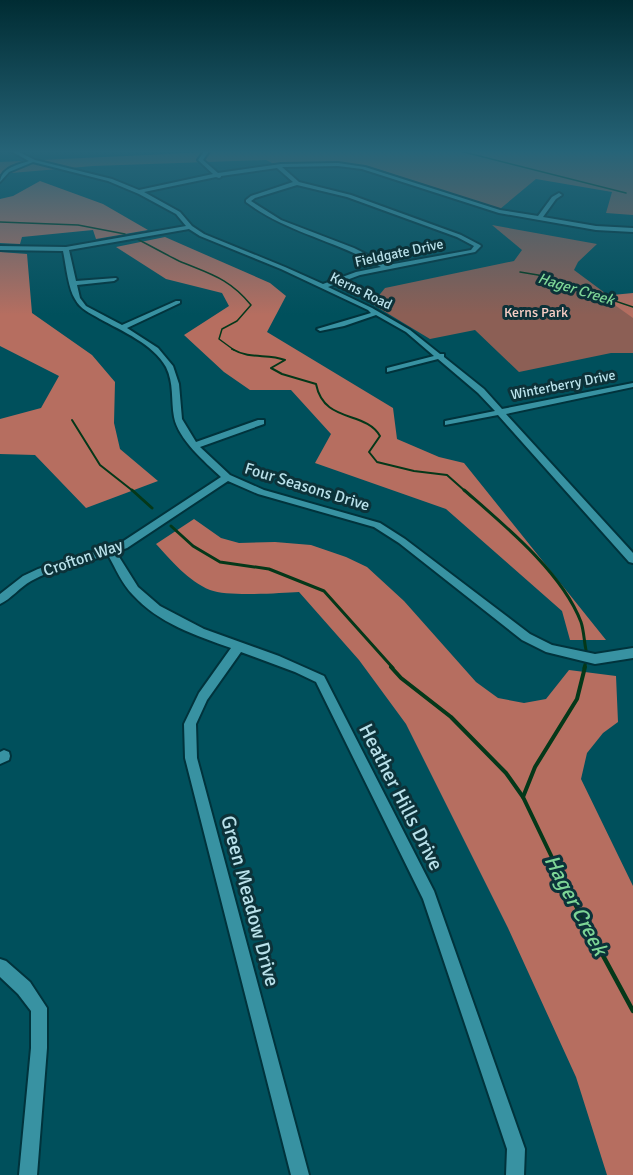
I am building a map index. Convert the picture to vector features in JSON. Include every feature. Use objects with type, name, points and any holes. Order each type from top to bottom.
[{"type":"street","name":"Kerns Road","points":[[163,205],[178,213],[190,227],[213,240],[259,257],[377,313],[408,331],[481,391],[633,558]]},
{"type":"street","points":[[253,205],[268,216],[367,254],[386,267]]},
{"type":"street","name":"Fieldgate Drive","points":[[322,287],[358,273],[473,250],[478,246],[459,236],[373,205]]},
{"type":"street","points":[[475,205],[596,228],[633,230]]},
{"type":"street","points":[[540,218],[549,205]]},
{"type":"street","points":[[0,248],[66,249],[190,227]]},
{"type":"street","name":"Four Seasons Drive","points":[[66,249],[77,298],[84,307],[155,350],[169,366],[175,384],[178,419],[194,446],[227,477],[261,492],[377,525],[402,541],[526,637],[550,649],[595,658],[633,652]]},
{"type":"street","points":[[73,283],[114,279]]},
{"type":"street","points":[[122,328],[178,302]]},
{"type":"street","points":[[320,329],[342,325],[377,313]]},
{"type":"street","points":[[390,370],[441,356]]},
{"type":"street","name":"Winterberry Drive","points":[[448,423],[497,411],[633,385]]},
{"type":"street","points":[[194,446],[261,422]]},
{"type":"street","name":"Crofton Way","points":[[2,596],[21,581],[50,568],[111,552],[159,524],[227,477]]},
{"type":"street","name":"Heather Hills Drive","points":[[111,552],[137,593],[161,614],[238,647],[301,669],[320,679],[429,896],[516,1149],[515,1175]]},
{"type":"street","name":"Green Meadow Drive","points":[[238,647],[203,697],[190,724],[191,758],[300,1175]]},
{"type":"street","points":[[0,967],[24,988],[39,1008],[39,1048],[28,1175]]},
{"type":"green space","points":[[487,205],[505,205],[500,209]]},
{"type":"green space","points":[[608,205],[633,205],[633,215],[606,213]]},
{"type":"green space","name":"Kerns Park","points":[[492,225],[597,244],[578,262],[574,270],[605,293],[633,306],[633,353],[611,353],[519,372],[475,330],[430,339],[372,304],[385,288],[514,261],[522,250]]},
{"type":"shaded area","points":[[0,205],[104,205],[148,230],[96,239],[93,230],[22,237],[20,244],[0,243]]},
{"type":"shaded area","points":[[165,237],[270,283],[286,296],[267,332],[393,408],[397,439],[439,457],[464,463],[606,640],[570,640],[562,611],[446,509],[315,463],[331,434],[291,390],[250,390],[224,372],[184,335],[229,306],[222,293],[166,279],[116,247]]},
{"type":"shaded area","points":[[0,252],[27,254],[32,313],[92,355],[115,382],[114,423],[120,449],[158,481],[86,508],[35,455],[0,454],[0,419],[41,408],[59,376],[0,346]]},
{"type":"shaded area","points":[[633,293],[633,318],[602,296]]},
{"type":"shaded area","points":[[194,519],[221,538],[239,543],[275,542],[311,545],[367,567],[404,601],[476,682],[498,698],[524,703],[546,699],[569,670],[616,676],[618,722],[603,733],[587,753],[581,779],[633,886],[633,1175],[607,1175],[576,1077],[508,928],[406,724],[359,660],[299,592],[254,594],[218,592],[202,586],[180,570],[156,544]]},
{"type":"waterway","points":[[0,222],[78,225],[125,234]]},
{"type":"waterway","points":[[137,239],[227,283],[251,305],[237,321],[222,329],[219,339],[234,350]]},
{"type":"waterway","name":"Hager Creek","points":[[520,272],[538,275],[633,307]]},
{"type":"waterway","points":[[234,350],[246,354],[285,360],[271,368],[282,374],[316,384],[320,397],[327,405],[373,428],[380,436],[369,452],[377,462],[414,471],[447,475],[465,491]]},
{"type":"waterway","points":[[72,420],[100,465],[133,491]]},
{"type":"waterway","points":[[132,490],[152,508]]},
{"type":"waterway","points":[[464,490],[530,550],[560,585],[581,622],[586,650]]},
{"type":"waterway","points":[[171,526],[193,546],[220,562],[269,569],[324,591],[393,668]]},
{"type":"waterway","points":[[584,668],[587,658]]},
{"type":"waterway","points":[[391,667],[401,678],[451,717],[506,773],[523,797]]},
{"type":"waterway","points":[[523,797],[535,767],[577,699],[585,667]]},
{"type":"waterway","name":"Hager Creek","points":[[523,797],[568,892]]},
{"type":"waterway","name":"Hager Creek","points":[[568,892],[633,1011]]}]
